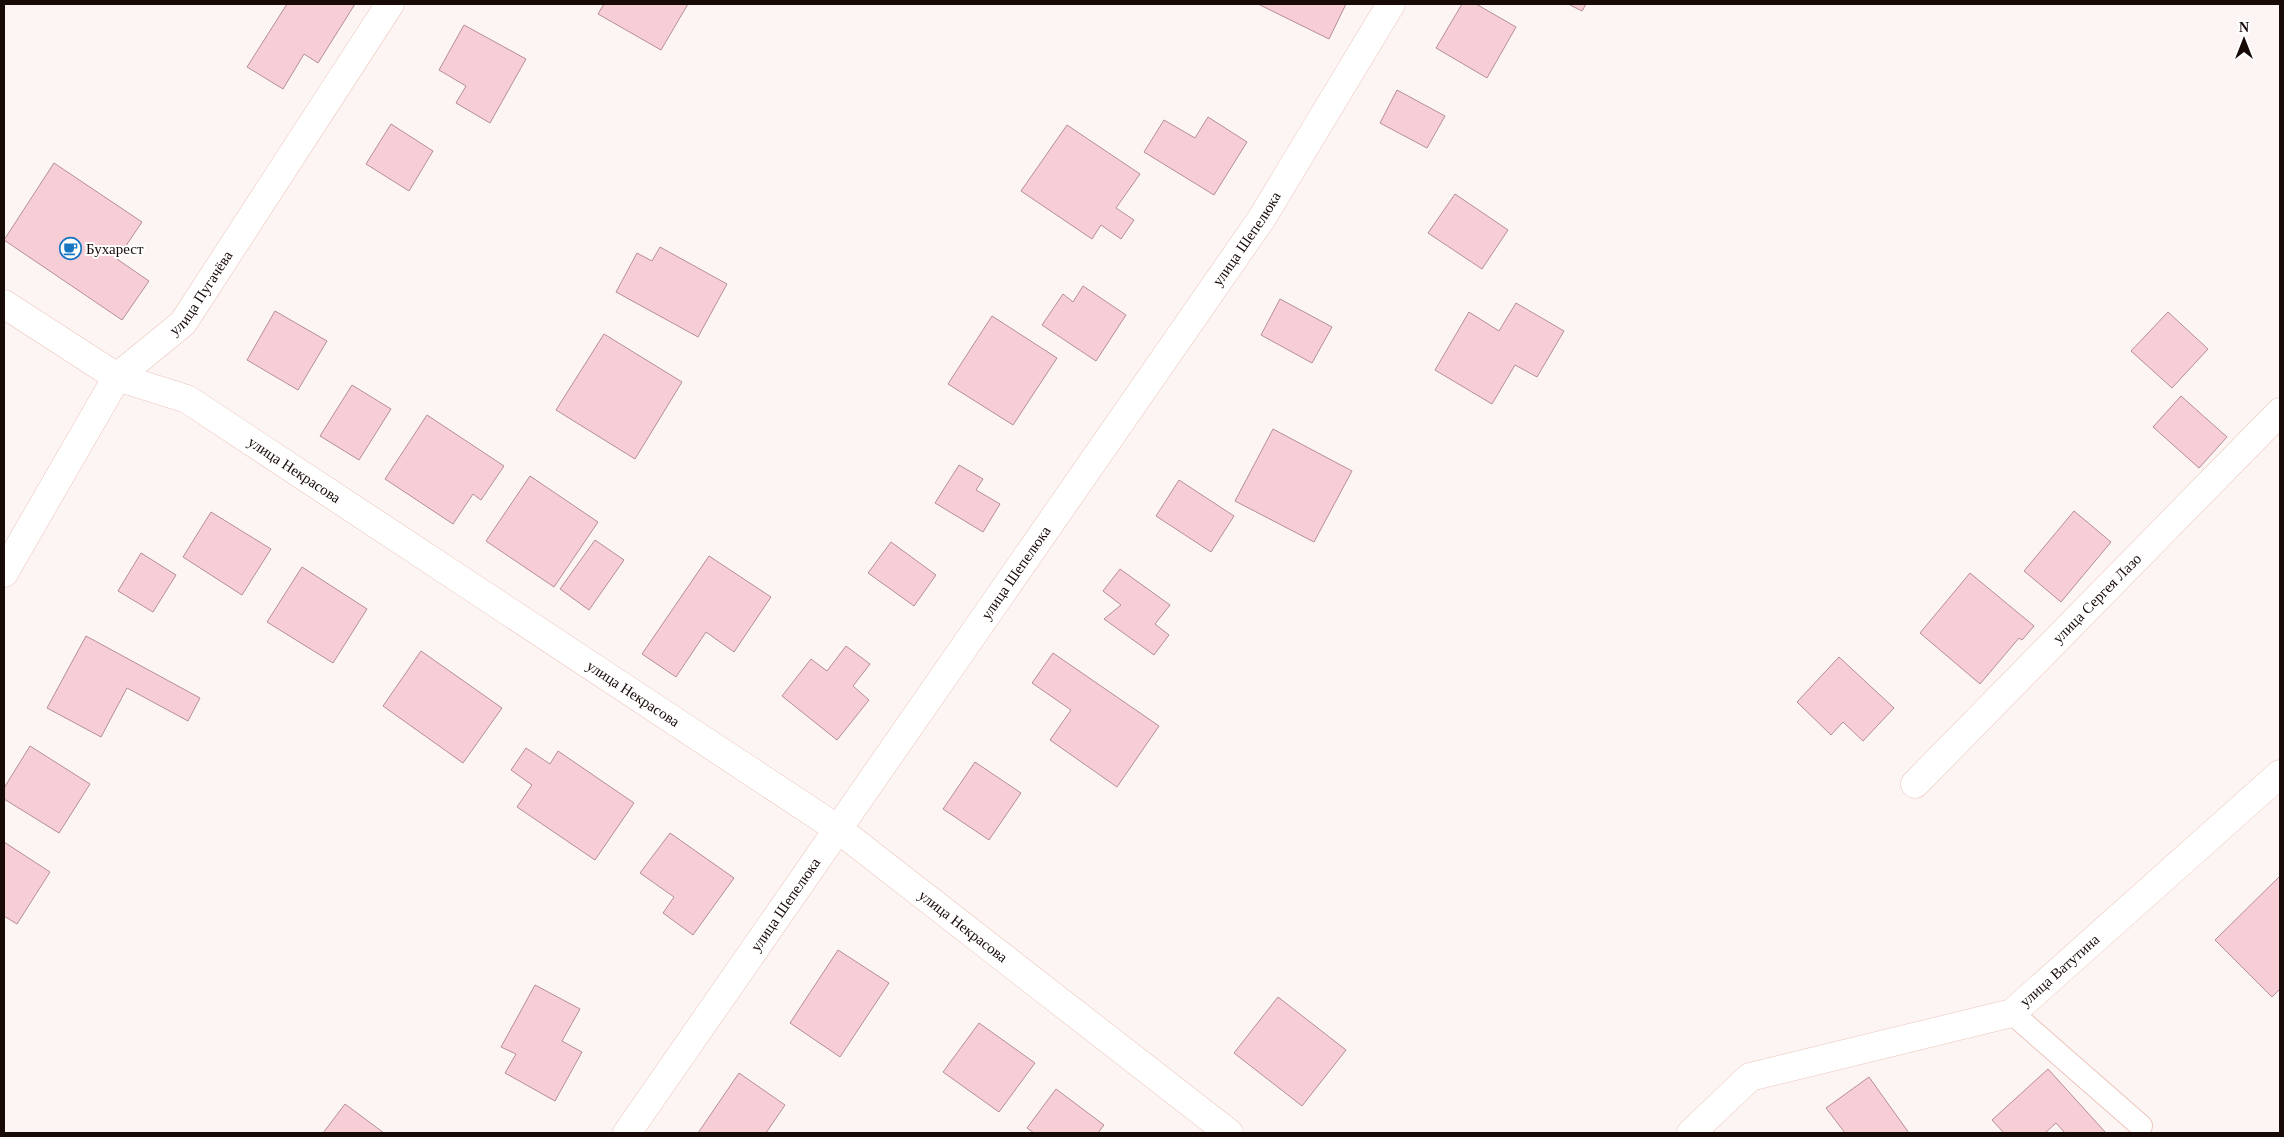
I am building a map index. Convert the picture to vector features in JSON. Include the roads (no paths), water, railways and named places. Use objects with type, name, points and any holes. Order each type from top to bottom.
[{"type":"street","name":"улица Пугачёва","points":[[4,573],[117,377],[183,323],[390,4]]},
{"type":"street","name":"улица Шепелюка","points":[[627,1133],[1262,218],[1391,4]]},
{"type":"street","name":"улица Некрасова","points":[[4,304],[117,377],[187,399],[838,829],[1228,1133]]},
{"type":"street","name":"улица Сергея Лазо","points":[[1915,784],[2280,412]]},
{"type":"street","name":"улица Ватутина","points":[[1691,1133],[1750,1077],[2012,1013],[2280,774]]},
{"type":"lane","points":[[2012,1013],[2141,1126]]},
{"type":"place","name":"Бухарест","points":[[70,249]]}]
